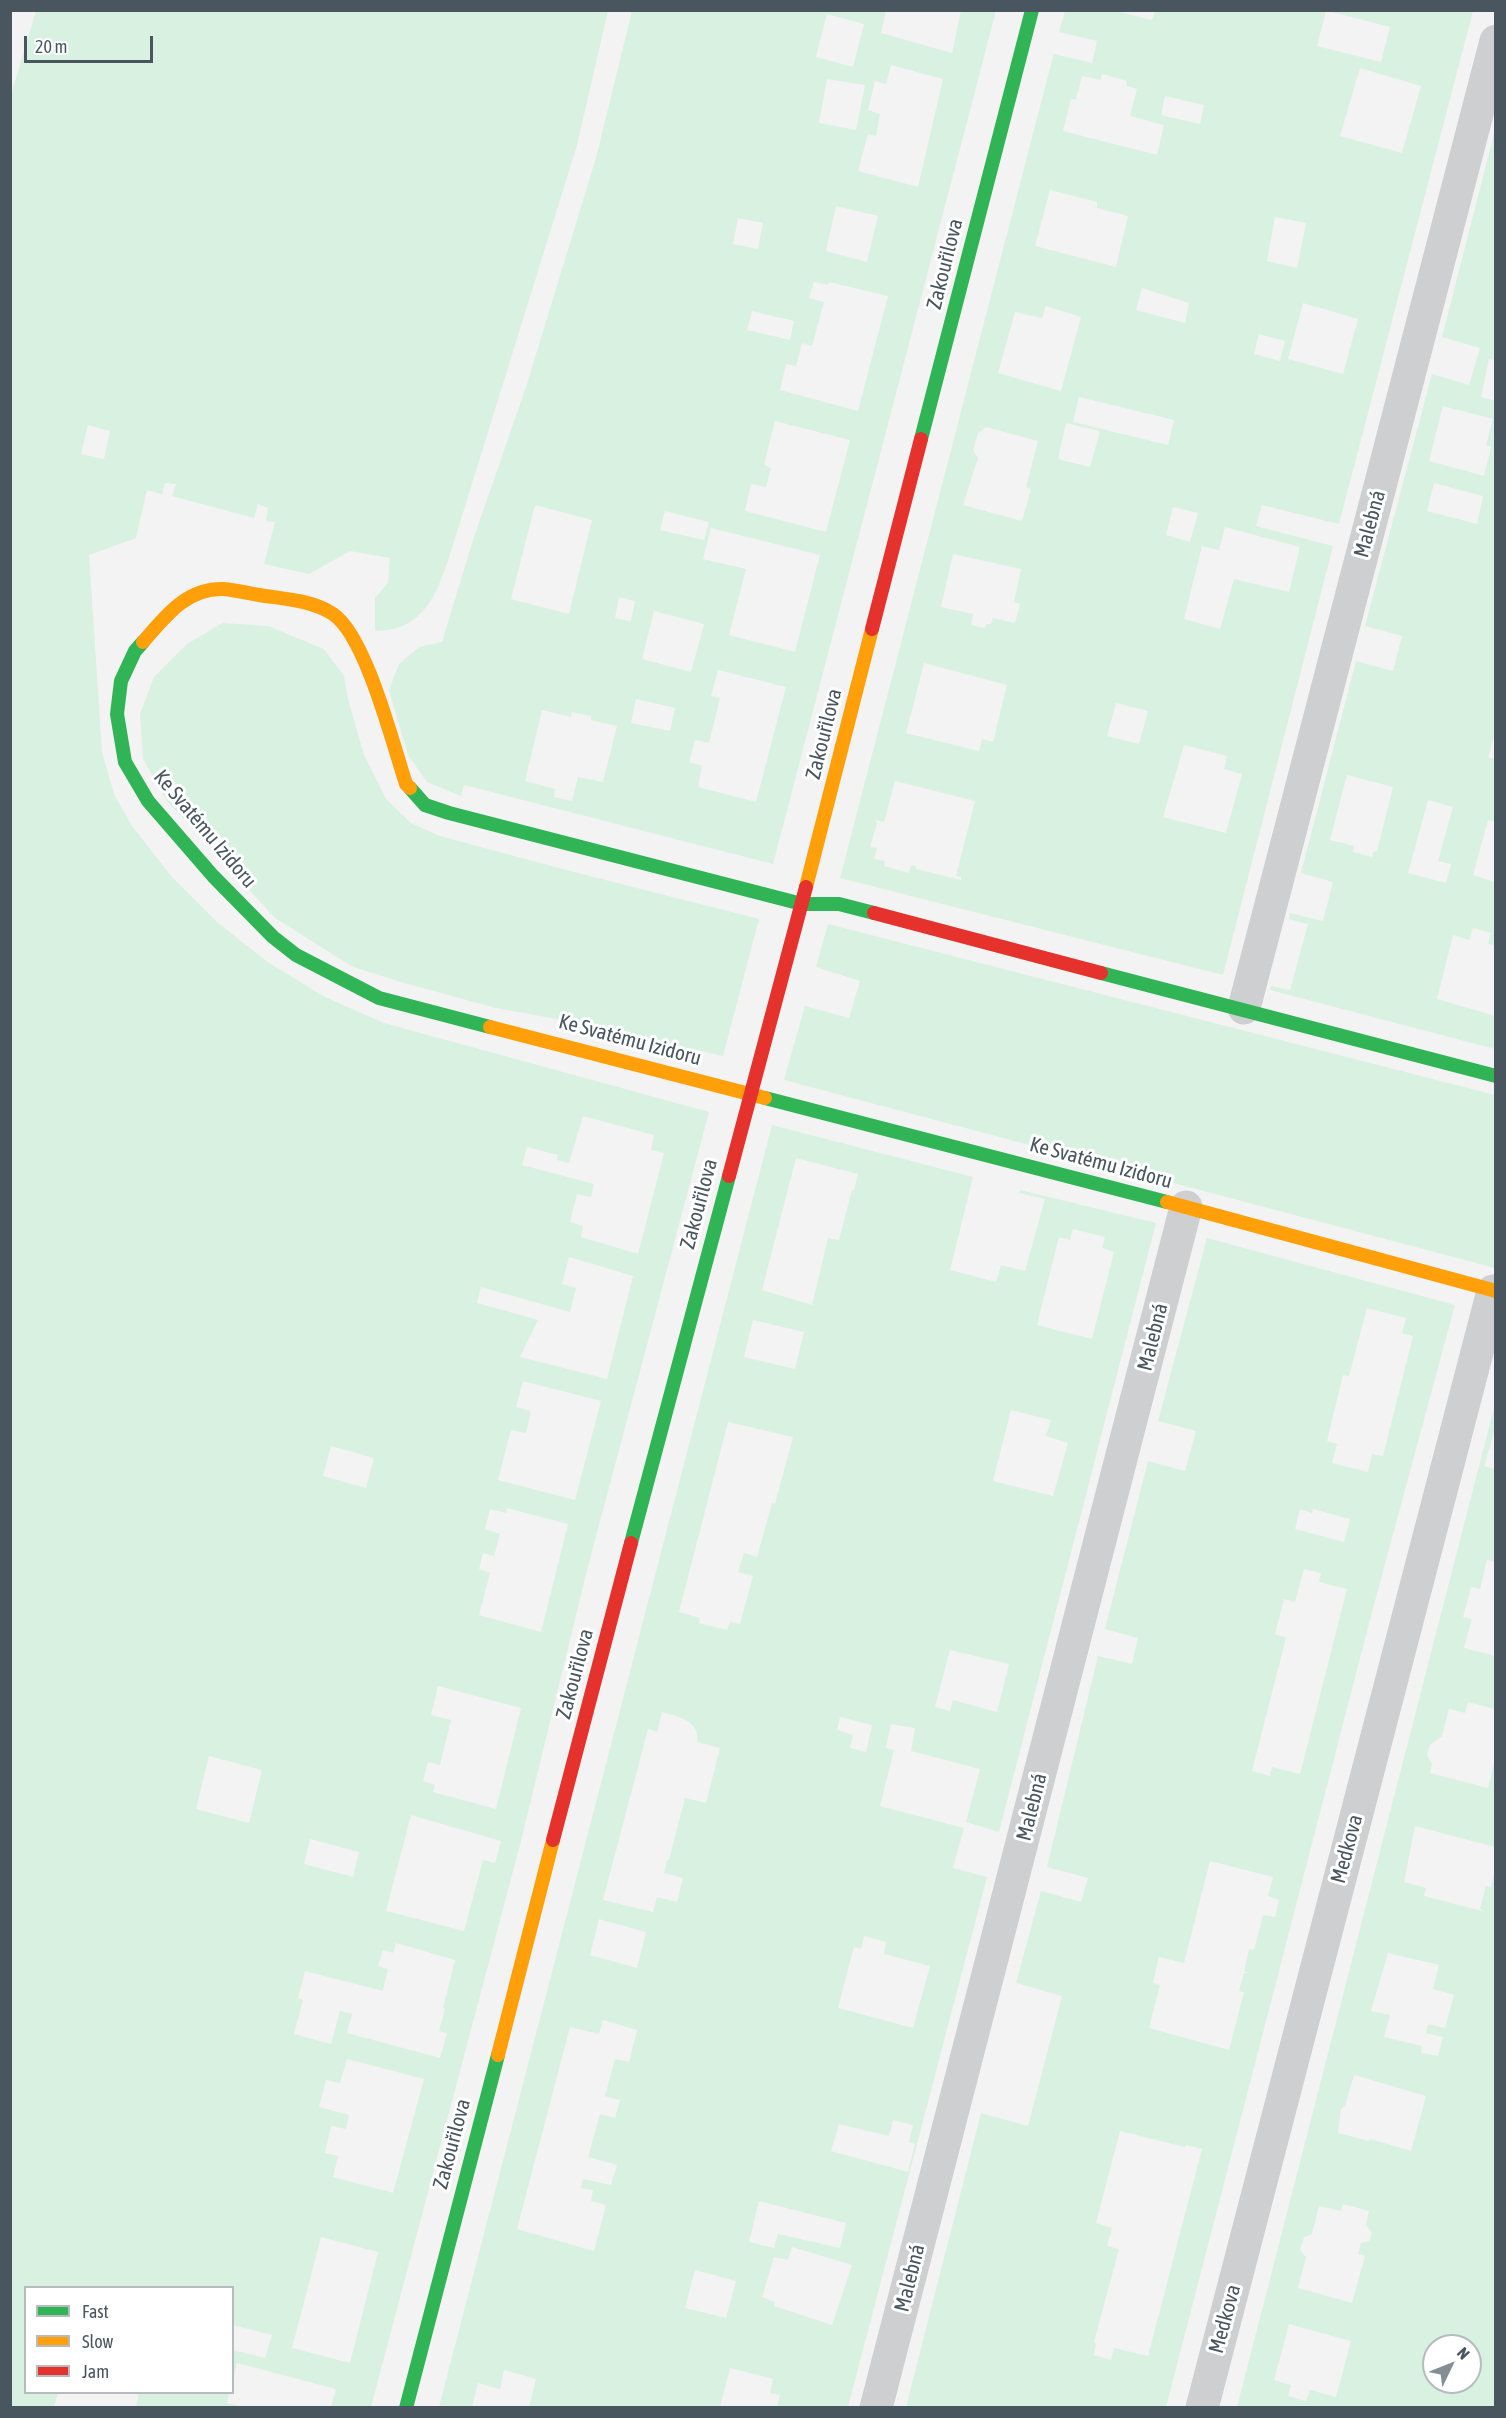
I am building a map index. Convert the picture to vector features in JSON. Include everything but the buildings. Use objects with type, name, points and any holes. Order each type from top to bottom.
[{"type":"street","name":"Zakouřilova","points":[[406,2408],[583,1725],[802,904],[1032,10]]},
{"type":"street","name":"Malebná","points":[[1245,1008],[1496,41]]},
{"type":"street","name":"Ke Svatému Izidoru","points":[[1494,1291],[1186,1207],[379,999],[296,955],[243,908],[147,801],[125,762],[117,714],[121,681],[135,651],[174,607],[195,594],[222,589],[310,603],[335,615],[355,639],[366,662],[406,784],[426,805],[449,813],[802,904],[839,904],[1245,1008],[1496,1076]]},
{"type":"street","name":"Malebná","points":[[876,2408],[1186,1207]]},
{"type":"street","name":"Medkova","points":[[1202,2408],[1494,1291]]},
{"type":"green space","points":[[36,11],[608,11],[577,145],[453,545],[436,591],[429,604],[419,615],[408,623],[393,629],[375,631],[375,598],[388,583],[390,558],[350,551],[309,574],[264,564],[275,522],[266,521],[268,508],[258,504],[254,518],[172,496],[176,484],[165,483],[162,494],[147,490],[136,538],[89,555],[102,752],[114,794],[132,826],[172,877],[218,923],[269,963],[325,997],[384,1023],[709,1112],[587,1570],[521,1841],[371,2407],[331,2407],[336,2389],[237,2363],[234,2376],[234,2350],[265,2358],[272,2335],[234,2325],[234,2286],[24,2286],[24,2394],[58,2394],[54,2407],[11,2407],[10,98]],"holes":[[[88,425],[110,431],[104,459],[81,454]],[[583,1116],[654,1135],[651,1150],[664,1153],[638,1254],[581,1237],[583,1226],[570,1222],[577,1194],[591,1197],[594,1184],[522,1165],[527,1147],[558,1155],[557,1160],[569,1163]],[[569,1257],[633,1276],[607,1379],[520,1357],[538,1320],[477,1303],[481,1287],[570,1312],[576,1288],[562,1284]],[[523,1381],[601,1401],[575,1500],[498,1480],[511,1430],[526,1433],[531,1411],[516,1407]],[[331,1446],[374,1458],[366,1488],[323,1476]],[[507,1508],[568,1524],[541,1632],[479,1615],[490,1573],[479,1569],[483,1553],[494,1556],[500,1534],[485,1529],[490,1509],[506,1513]],[[438,1686],[521,1708],[496,1809],[433,1792],[435,1785],[423,1781],[428,1762],[440,1765],[451,1720],[431,1715]],[[209,1756],[262,1770],[249,1823],[196,1809]],[[411,1815],[501,1841],[495,1863],[483,1860],[464,1931],[386,1911]],[[310,1839],[359,1852],[353,1877],[304,1864]],[[396,1943],[455,1960],[439,2031],[447,2033],[440,2058],[347,2033],[352,2014],[340,2011],[331,2044],[294,2034],[303,2000],[298,1998],[305,1971],[383,1991],[388,1969],[378,1966],[383,1950],[393,1953]],[[347,2059],[424,2079],[393,2193],[333,2177],[338,2156],[325,2153],[331,2126],[346,2129],[349,2115],[319,2107],[326,2080],[340,2083]],[[321,2237],[378,2252],[350,2363],[292,2348]]]},
{"type":"green space","points":[[632,11],[886,11],[881,33],[952,53],[961,11],[996,11],[773,864],[464,785],[461,796],[427,782],[408,755],[389,690],[399,664],[419,647],[442,642],[473,540],[527,384],[596,158]],"holes":[[[827,14],[864,24],[853,67],[816,57]],[[891,65],[943,79],[918,187],[858,171],[868,134],[876,136],[880,114],[868,110],[875,81],[886,84]],[[827,79],[865,85],[856,130],[819,123]],[[836,206],[878,216],[867,262],[826,251]],[[738,218],[763,223],[758,249],[733,244]],[[814,282],[828,285],[829,282],[888,296],[858,411],[780,390],[786,364],[796,366],[802,343],[812,346],[824,302],[809,298]],[[752,311],[794,321],[790,340],[747,330]],[[775,421],[850,440],[826,532],[745,511],[751,484],[766,487],[771,468],[764,465]],[[535,505],[592,520],[569,614],[511,599]],[[665,511],[709,522],[704,540],[660,530]],[[711,528],[820,555],[795,652],[729,635],[746,569],[703,559]],[[619,597],[635,601],[631,621],[615,618]],[[654,611],[704,624],[691,672],[642,659]],[[718,670],[786,687],[756,802],[698,787],[702,766],[689,762],[695,740],[709,743],[720,698],[711,696]],[[636,699],[675,708],[670,731],[631,723]],[[542,710],[571,717],[572,712],[591,716],[591,720],[617,726],[603,782],[578,777],[572,801],[554,797],[555,789],[525,781]]]},
{"type":"green space","points":[[1065,11],[1116,11],[1152,20],[1155,11],[1326,11],[1317,46],[1381,62],[1390,27],[1328,11],[1473,11],[1339,524],[1262,505],[1256,526],[1333,546],[1223,975],[840,878],[1054,54],[1092,63],[1097,41],[1059,32]],"holes":[[[1360,68],[1421,86],[1402,153],[1340,136]],[[1102,74],[1127,81],[1126,86],[1137,89],[1130,116],[1164,125],[1157,155],[1063,131],[1071,99],[1076,99],[1082,76],[1101,80]],[[1165,96],[1204,105],[1200,124],[1161,115]],[[1050,190],[1097,202],[1097,208],[1128,216],[1116,267],[1035,246]],[[1275,217],[1306,223],[1297,268],[1267,261]],[[1142,288],[1189,303],[1185,323],[1136,310]],[[1303,303],[1358,319],[1343,374],[1288,359]],[[1046,306],[1081,317],[1061,391],[998,373],[1015,312],[1042,318]],[[1259,334],[1285,341],[1280,361],[1254,354]],[[1079,397],[1174,420],[1168,445],[1073,422]],[[1066,423],[1100,431],[1090,467],[1058,459]],[[986,427],[1038,441],[1026,487],[1031,489],[1022,521],[963,505],[978,458],[973,450],[978,433]],[[1173,507],[1198,513],[1190,542],[1166,535]],[[1225,527],[1300,547],[1289,592],[1234,579],[1220,629],[1184,619],[1202,546],[1219,550]],[[953,554],[1021,569],[1014,602],[1020,604],[1015,623],[993,618],[991,624],[986,624],[985,628],[971,625],[973,614],[941,607]],[[924,663],[1007,685],[993,742],[982,739],[979,751],[906,733]],[[1116,703],[1148,711],[1139,744],[1107,736]],[[1184,745],[1227,756],[1224,769],[1242,774],[1226,833],[1163,817]],[[895,781],[975,801],[956,876],[961,877],[961,880],[916,869],[916,866],[911,865],[909,873],[884,866],[885,861],[874,859],[877,848],[870,847],[877,823],[875,820],[884,822]]]},
{"type":"green space","points":[[1495,130],[1495,360],[1489,359],[1481,397],[1496,401],[1496,730],[1488,757],[1495,759],[1496,822],[1488,820],[1473,875],[1495,882],[1495,946],[1488,944],[1491,933],[1473,928],[1469,940],[1453,935],[1437,999],[1495,1016],[1495,1049],[1270,990],[1271,986],[1290,990],[1308,924],[1289,919],[1290,913],[1323,921],[1333,882],[1301,873],[1356,661],[1393,671],[1402,636],[1365,626],[1432,374],[1469,385],[1480,348],[1442,337]],"holes":[[[1443,406],[1493,419],[1486,445],[1491,447],[1484,476],[1429,461]],[[1434,483],[1483,496],[1477,524],[1427,511]],[[1347,775],[1393,787],[1377,851],[1373,852],[1372,857],[1353,852],[1354,846],[1330,840]],[[1428,800],[1453,807],[1438,861],[1451,864],[1446,883],[1408,873]]]},
{"type":"green space","points":[[223,623],[268,626],[324,649],[344,676],[364,755],[386,799],[411,823],[440,836],[759,919],[723,1056],[568,1021],[496,1008],[408,984],[353,967],[275,918],[167,801],[143,759],[140,714],[154,677],[187,644]]},
{"type":"green space","points":[[828,924],[1495,1095],[1495,1268],[784,1080],[805,1006],[849,1018],[860,981],[816,967]]},
{"type":"green space","points":[[772,1125],[973,1177],[950,1270],[996,1282],[1001,1265],[1025,1271],[1045,1199],[1019,1193],[1020,1190],[1156,1223],[999,1832],[966,1822],[980,1769],[911,1751],[915,1728],[891,1724],[886,1748],[894,1750],[880,1806],[964,1828],[953,1868],[987,1877],[848,2407],[777,2407],[780,2395],[770,2393],[773,2379],[730,2368],[720,2407],[529,2407],[536,2379],[504,2370],[500,2389],[478,2383],[472,2407],[439,2407]],"holes":[[[796,1158],[858,1174],[839,1240],[828,1238],[812,1305],[762,1290]],[[1073,1229],[1105,1237],[1102,1248],[1114,1252],[1092,1339],[1037,1325],[1059,1237],[1070,1240]],[[753,1320],[804,1332],[795,1369],[744,1357]],[[1011,1410],[1051,1420],[1046,1436],[1068,1443],[1053,1496],[993,1481]],[[728,1422],[793,1437],[775,1504],[772,1503],[757,1557],[744,1553],[738,1572],[753,1576],[740,1624],[730,1622],[727,1630],[699,1623],[700,1618],[679,1612]],[[950,1650],[1009,1664],[997,1712],[953,1700],[950,1711],[935,1707]],[[662,1712],[681,1718],[692,1724],[697,1735],[697,1742],[720,1748],[706,1803],[685,1798],[669,1860],[667,1860],[664,1873],[683,1878],[677,1902],[657,1897],[653,1912],[603,1900],[648,1729],[657,1732]],[[840,1717],[872,1725],[866,1752],[850,1748],[853,1735],[837,1730]],[[599,1919],[646,1932],[637,1968],[590,1955]],[[864,1936],[886,1942],[884,1954],[930,1966],[913,2028],[838,2008],[854,1947],[861,1949]],[[603,2020],[637,2030],[629,2062],[615,2059],[605,2096],[620,2100],[615,2118],[600,2114],[588,2157],[617,2165],[611,2185],[583,2179],[581,2188],[593,2190],[591,2201],[606,2205],[594,2251],[517,2229],[570,2027],[599,2034]],[[893,2120],[913,2125],[909,2142],[915,2144],[908,2172],[831,2151],[839,2124],[889,2136]],[[759,2201],[846,2223],[840,2248],[778,2234],[774,2248],[749,2242]],[[792,2247],[852,2265],[832,2325],[774,2306],[775,2302],[762,2297],[774,2257],[788,2260]],[[695,2270],[736,2281],[726,2318],[685,2308]]]},
{"type":"green space","points":[[1207,1238],[1455,1305],[1372,1612],[1166,2407],[906,2407],[981,2113],[1028,2126],[1062,1996],[1016,1983],[1041,1891],[1081,1902],[1088,1878],[1047,1867],[1098,1656],[1132,1664],[1138,1638],[1105,1629],[1148,1461],[1185,1471],[1196,1431],[1158,1421]],"holes":[[[1367,1308],[1406,1318],[1402,1333],[1413,1336],[1383,1456],[1372,1454],[1368,1472],[1332,1463],[1337,1444],[1327,1441],[1343,1375],[1349,1376]],[[1300,1509],[1312,1513],[1313,1509],[1350,1519],[1344,1542],[1295,1529]],[[1304,1569],[1321,1573],[1319,1582],[1347,1589],[1300,1774],[1272,1767],[1270,1776],[1252,1771],[1286,1638],[1275,1634],[1284,1599],[1295,1602]],[[1210,1861],[1273,1877],[1268,1896],[1279,1900],[1275,1917],[1263,1915],[1254,1950],[1249,1949],[1244,1971],[1249,1973],[1244,1973],[1239,1991],[1244,1992],[1229,2050],[1149,2028],[1160,1985],[1153,1983],[1159,1957],[1184,1963]],[[1120,2131],[1202,2149],[1148,2356],[1114,2348],[1111,2360],[1094,2355],[1096,2344],[1094,2342],[1119,2249],[1107,2246],[1112,2228],[1096,2223]]]},
{"type":"green space","points":[[1495,1404],[1495,1429],[1484,1466],[1495,1469],[1495,1562],[1487,1560],[1480,1589],[1471,1587],[1463,1617],[1472,1619],[1464,1648],[1495,1656],[1495,1709],[1468,1702],[1465,1713],[1449,1709],[1442,1736],[1430,1745],[1427,1755],[1432,1764],[1430,1773],[1488,1788],[1495,1759],[1495,1847],[1415,1826],[1404,1882],[1426,1888],[1424,1896],[1486,1912],[1480,1909],[1486,1886],[1491,1887],[1495,1870],[1495,2407],[1237,2407]],"holes":[[[1388,1953],[1439,1965],[1433,1989],[1454,1995],[1445,2028],[1428,2024],[1426,2033],[1443,2037],[1438,2056],[1421,2053],[1422,2046],[1384,2037],[1390,2015],[1371,2011]],[[1354,2075],[1426,2096],[1411,2151],[1370,2139],[1369,2141],[1338,2133],[1341,2109],[1345,2106]],[[1343,2204],[1369,2211],[1366,2225],[1372,2233],[1369,2241],[1361,2243],[1358,2254],[1365,2256],[1352,2303],[1298,2288],[1306,2257],[1300,2250],[1304,2237],[1312,2234],[1319,2206],[1341,2211]],[[1289,2324],[1351,2341],[1336,2397],[1310,2390],[1306,2401],[1288,2396],[1291,2385],[1274,2380]]]},
{"type":"green space","points":[[139,2394],[229,2394],[227,2403],[244,2407],[136,2407]]},
{"type":"traffic: fast","points":[[921,439],[1032,10]]},
{"type":"traffic: fast","points":[[143,642],[135,651],[121,681],[117,714],[125,762],[148,801],[213,876],[273,937],[296,955],[379,998],[490,1027]]},
{"type":"traffic: fast","points":[[410,788],[425,805],[449,813],[802,904],[839,904],[874,913]]},
{"type":"traffic: fast","points":[[1101,973],[1496,1076]]},
{"type":"traffic: fast","points":[[765,1098],[1167,1202]]},
{"type":"traffic: fast","points":[[631,1543],[729,1176]]},
{"type":"traffic: fast","points":[[406,2408],[498,2055]]},
{"type":"traffic: slow","points":[[143,642],[177,606],[198,593],[210,590],[228,589],[288,599],[325,609],[345,626],[367,667],[406,784],[410,788]]},
{"type":"traffic: slow","points":[[806,887],[872,629]]},
{"type":"traffic: slow","points":[[490,1027],[765,1098]]},
{"type":"traffic: slow","points":[[1167,1202],[1496,1291]]},
{"type":"traffic: slow","points":[[498,2055],[553,1840]]},
{"type":"traffic: jam","points":[[872,629],[921,439]]},
{"type":"traffic: jam","points":[[729,1176],[806,887]]},
{"type":"traffic: jam","points":[[874,913],[1101,973]]},
{"type":"traffic: jam","points":[[553,1840],[631,1543]]}]
